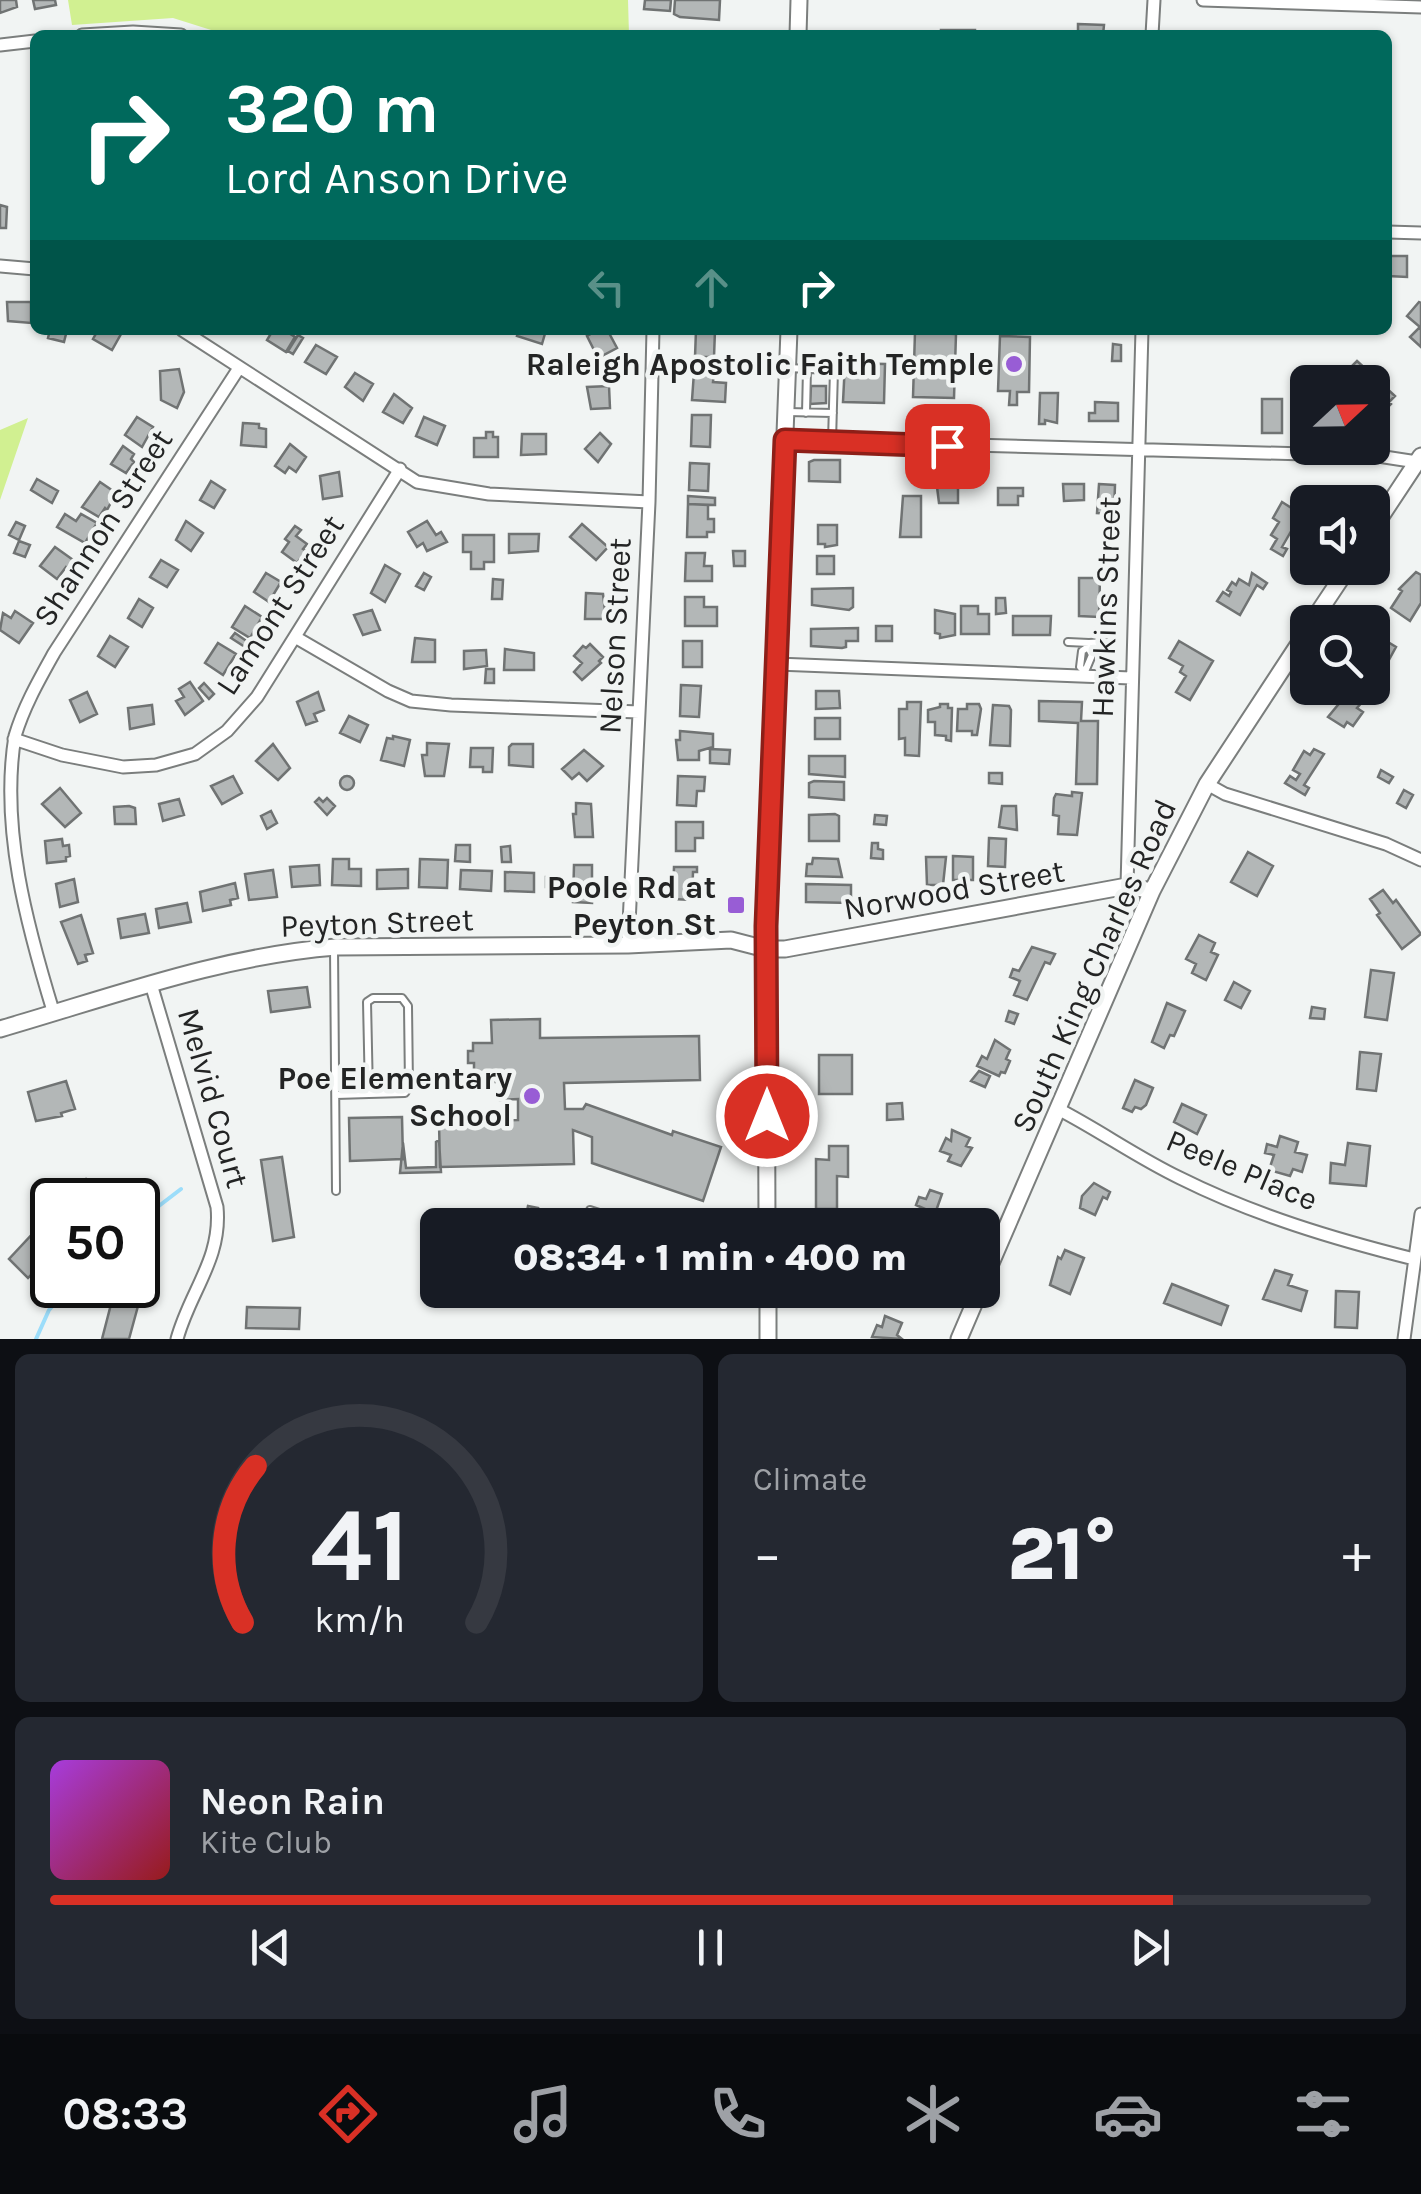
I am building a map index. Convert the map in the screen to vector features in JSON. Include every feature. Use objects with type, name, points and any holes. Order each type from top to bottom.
[{"type":"street","points":[[798,30],[799,0]]},
{"type":"street","points":[[1152,30],[1154,0]]},
{"type":"street","points":[[1203,0],[1421,7]]},
{"type":"street","points":[[0,45],[30,41]]},
{"type":"street","points":[[1392,232],[1421,233]]},
{"type":"street","points":[[0,266],[30,269]]},
{"type":"street","points":[[190,335],[417,482],[488,494],[649,502]]},
{"type":"street","name":"Nelson Street","points":[[628,945],[653,335]]},
{"type":"street","points":[[768,1208],[766,949],[789,335]]},
{"type":"street","name":"Hawkins Street","points":[[1127,886],[1142,335]]},
{"type":"street","name":"Shannon Street","points":[[54,1014],[10,858],[6,820],[14,739],[30,696],[54,653],[239,368]]},
{"type":"street","points":[[785,440],[1419,459],[1390,503]]},
{"type":"street","name":"Lamont Street","points":[[14,739],[62,755],[123,766],[156,765],[195,754],[227,731],[257,697],[400,469]]},
{"type":"street","points":[[295,636],[411,701],[451,706],[639,712]]},
{"type":"street","name":"South King Charles Road","points":[[1000,1243],[1152,891],[1208,784],[1290,658]]},
{"type":"street","points":[[777,664],[1084,673],[1131,678]]},
{"type":"street","points":[[1208,784],[1225,794],[1386,844],[1421,860]]},
{"type":"street","name":"Norwood Street","points":[[766,949],[793,948],[1127,886],[1152,891]]},
{"type":"street","name":"Peyton Street","points":[[0,1029],[230,961],[334,947],[628,945],[731,940],[766,949]]},
{"type":"street","name":"Melvid Court","points":[[151,984],[214,1194],[220,1231],[213,1257],[176,1339]]},
{"type":"street","name":"Peele Place","points":[[1058,1109],[1178,1178],[1273,1218],[1414,1259]]},
{"type":"street","points":[[1404,1339],[1421,1214]]},
{"type":"street","points":[[768,1308],[768,1339]]},
{"type":"street","name":"South King Charles Road","points":[[959,1339],[972,1308]]},
{"type":"lane","points":[[787,368],[834,370],[832,442]]},
{"type":"lane","points":[[806,413],[807,369]]},
{"type":"lane","points":[[786,412],[833,413]]},
{"type":"lane","points":[[1068,642],[1105,642]]},
{"type":"lane","points":[[1084,673],[1090,667],[1092,655],[1088,645]]},
{"type":"lane","points":[[334,947],[336,1190]]},
{"type":"lane","points":[[336,1095],[405,1093],[409,1090],[408,1006],[402,998],[373,998],[367,1002],[370,1094]]},
{"type":"green space","points":[[68,0],[628,0],[629,30],[211,30],[173,18],[72,25]]},
{"type":"green space","points":[[28,418],[0,500],[0,430]]},
{"type":"building","points":[[0,0],[16,0],[17,7],[0,13]]},
{"type":"building","points":[[33,0],[55,0],[56,5],[35,9]]},
{"type":"building","points":[[645,0],[671,0],[670,11],[644,9]]},
{"type":"building","points":[[675,0],[720,0],[719,20],[680,17],[674,14]]},
{"type":"building","points":[[1078,24],[1104,25],[1104,30],[1078,30]]},
{"type":"building","points":[[0,205],[7,207],[6,228],[0,228]]},
{"type":"building","points":[[1392,256],[1407,256],[1407,277],[1392,276]]},
{"type":"building","points":[[7,302],[30,302],[30,323],[8,321]]},
{"type":"building","points":[[1419,302],[1421,347],[1410,337],[1420,327],[1407,316]]},
{"type":"building","points":[[49,335],[66,335],[64,342],[48,338]]},
{"type":"building","points":[[95,335],[120,335],[112,350],[93,339]]},
{"type":"building","points":[[270,335],[295,337],[286,352],[267,340]]},
{"type":"building","points":[[298,335],[303,338],[293,354],[288,351]]},
{"type":"building","points":[[517,335],[545,335],[542,344]]},
{"type":"building","points":[[610,335],[617,348],[598,358],[587,336]]},
{"type":"building","points":[[696,335],[715,335],[714,357],[695,357]]},
{"type":"building","points":[[915,335],[956,335],[954,398],[913,397]]},
{"type":"building","name":"Raleigh Apostolic Faith Temple","points":[[1000,336],[1030,337],[1029,392],[1017,392],[1017,405],[1009,405],[1010,391],[998,391]]},
{"type":"building","points":[[1113,344],[1121,345],[1121,361],[1112,361]]},
{"type":"building","points":[[316,345],[337,357],[326,374],[305,362]]},
{"type":"building","points":[[845,363],[885,364],[884,403],[843,402]]},
{"type":"building","points":[[179,369],[184,392],[177,408],[161,400],[160,371]]},
{"type":"building","points":[[694,372],[714,373],[713,382],[726,383],[725,402],[692,400]]},
{"type":"building","points":[[355,373],[373,384],[363,401],[345,387]]},
{"type":"building","points":[[609,386],[610,408],[591,409],[587,387]]},
{"type":"building","points":[[811,386],[826,386],[826,403],[810,404]]},
{"type":"building","points":[[1040,393],[1058,393],[1057,423],[1045,420],[1045,424],[1039,424]]},
{"type":"building","points":[[394,394],[412,408],[403,423],[383,412]]},
{"type":"building","points":[[1262,399],[1282,399],[1282,433],[1262,433]]},
{"type":"building","points":[[1095,402],[1118,403],[1118,421],[1089,421],[1089,413],[1095,413]]},
{"type":"building","points":[[692,415],[711,415],[710,447],[691,446]]},
{"type":"building","points":[[137,417],[153,427],[142,447],[125,435]]},
{"type":"building","points":[[424,417],[445,426],[437,445],[416,436]]},
{"type":"building","points":[[243,423],[259,424],[259,428],[266,429],[266,447],[241,445]]},
{"type":"building","points":[[486,432],[498,437],[498,457],[474,457],[474,438],[486,438]]},
{"type":"building","points":[[600,433],[611,444],[598,462],[585,449]]},
{"type":"building","points":[[522,434],[546,434],[546,454],[521,455]]},
{"type":"building","points":[[290,444],[306,457],[296,472],[289,467],[285,473],[275,466]]},
{"type":"building","points":[[123,446],[134,454],[134,462],[126,473],[111,464]]},
{"type":"building","points":[[840,460],[840,482],[809,481],[809,462]]},
{"type":"building","points":[[690,463],[709,464],[708,491],[689,490]]},
{"type":"building","points":[[339,472],[342,496],[323,499],[320,476]]},
{"type":"building","points":[[940,478],[958,479],[958,503],[939,503]]},
{"type":"building","points":[[37,479],[58,491],[52,503],[31,490]]},
{"type":"building","points":[[211,481],[225,490],[214,508],[200,500]]},
{"type":"building","points":[[100,482],[116,493],[99,517],[82,507]]},
{"type":"building","points":[[1063,484],[1084,484],[1084,500],[1064,501]]},
{"type":"building","points":[[1099,484],[1115,485],[1114,514],[1097,513]]},
{"type":"building","points":[[998,488],[1023,488],[1018,505],[998,505]]},
{"type":"building","points":[[688,496],[715,498],[715,505],[688,504]]},
{"type":"building","points":[[903,496],[921,496],[921,537],[900,537]]},
{"type":"building","points":[[1282,502],[1290,507],[1290,533],[1282,547],[1287,549],[1283,556],[1271,549],[1277,539],[1271,535],[1279,522],[1273,518]]},
{"type":"building","points":[[688,504],[708,505],[708,519],[714,519],[714,532],[707,532],[707,537],[687,537]]},
{"type":"building","points":[[65,514],[76,521],[81,514],[97,523],[85,543],[57,527]]},
{"type":"building","points":[[186,521],[203,533],[191,551],[176,540]]},
{"type":"building","points":[[427,521],[436,535],[441,532],[447,542],[427,551],[423,543],[417,547],[408,532]]},
{"type":"building","points":[[16,522],[25,526],[19,540],[9,535]]},
{"type":"building","points":[[582,524],[608,547],[596,560],[570,537]]},
{"type":"building","points":[[818,525],[837,525],[837,545],[818,544]]},
{"type":"building","points":[[295,526],[301,530],[296,536],[307,544],[297,563],[282,552],[289,542],[285,539]]},
{"type":"building","points":[[509,534],[539,534],[538,551],[509,553]]},
{"type":"building","points":[[463,535],[494,535],[494,562],[484,562],[484,569],[471,569],[471,552],[463,552]]},
{"type":"building","points":[[19,541],[30,545],[25,557],[14,553]]},
{"type":"building","points":[[55,547],[76,562],[57,579],[40,566]]},
{"type":"building","points":[[733,551],[745,551],[745,566],[734,566]]},
{"type":"building","points":[[686,553],[705,553],[704,566],[712,566],[712,581],[685,581]]},
{"type":"building","points":[[817,556],[834,556],[834,574],[817,574]]},
{"type":"building","points":[[161,560],[178,570],[167,587],[150,577]]},
{"type":"building","points":[[385,565],[400,574],[385,602],[371,593]]},
{"type":"building","points":[[1416,572],[1421,575],[1421,603],[1410,621],[1391,608],[1402,591],[1399,589]]},
{"type":"building","points":[[266,573],[281,582],[269,602],[254,592]]},
{"type":"building","points":[[424,573],[431,577],[424,590],[416,586]]},
{"type":"building","points":[[1252,573],[1267,583],[1263,589],[1257,585],[1240,615],[1217,601],[1223,592],[1229,596],[1231,592],[1227,590],[1232,582],[1236,585],[1239,579],[1249,585]]},
{"type":"building","points":[[1079,578],[1100,578],[1099,617],[1079,616]]},
{"type":"building","points":[[493,579],[503,580],[502,599],[492,599]]},
{"type":"building","points":[[853,588],[853,607],[849,610],[812,605],[812,589]]},
{"type":"building","points":[[586,593],[603,594],[606,619],[585,619]]},
{"type":"building","points":[[685,597],[704,597],[704,607],[717,607],[717,626],[685,626]]},
{"type":"building","points":[[996,598],[1005,598],[1006,613],[996,614]]},
{"type":"building","points":[[139,599],[153,608],[142,627],[128,618]]},
{"type":"building","points":[[245,606],[262,617],[250,638],[232,627]]},
{"type":"building","points":[[961,606],[978,606],[978,614],[989,614],[989,634],[961,634]]},
{"type":"building","points":[[372,610],[380,630],[363,635],[354,615]]},
{"type":"building","points":[[935,610],[955,614],[955,635],[940,638],[935,633]]},
{"type":"building","points":[[15,611],[33,623],[19,643],[0,630],[3,613],[11,618]]},
{"type":"building","points":[[1013,616],[1051,616],[1050,635],[1013,635]]},
{"type":"building","points":[[876,626],[892,626],[892,641],[876,641]]},
{"type":"building","points":[[858,628],[858,641],[846,641],[846,647],[811,646],[811,629]]},
{"type":"building","points":[[235,633],[248,642],[245,647],[231,638]]},
{"type":"building","points":[[110,636],[128,647],[115,667],[98,656]]},
{"type":"building","points":[[415,638],[435,640],[435,662],[412,662]]},
{"type":"building","points":[[683,641],[702,641],[702,667],[683,667]]},
{"type":"building","points":[[1179,641],[1213,661],[1190,700],[1176,692],[1186,676],[1180,672],[1183,666],[1169,658]]},
{"type":"building","points":[[218,643],[236,654],[223,675],[205,663]]},
{"type":"building","points":[[590,644],[603,657],[582,680],[574,672],[582,663],[574,656]]},
{"type":"building","points":[[505,649],[534,653],[534,670],[504,670]]},
{"type":"building","points":[[486,650],[487,666],[464,669],[464,651]]},
{"type":"building","points":[[486,669],[494,669],[494,683],[485,683]]},
{"type":"building","points":[[190,682],[203,701],[185,715],[176,701],[184,697],[179,689]]},
{"type":"building","points":[[204,683],[214,694],[209,699],[199,688]]},
{"type":"building","points":[[681,685],[701,686],[699,717],[680,716]]},
{"type":"building","points":[[816,691],[839,691],[840,708],[816,709]]},
{"type":"building","points":[[87,692],[97,714],[80,722],[70,700]]},
{"type":"building","points":[[318,692],[324,710],[314,714],[317,721],[306,725],[297,702]]},
{"type":"building","points":[[1039,701],[1082,702],[1081,721],[1098,721],[1097,784],[1076,784],[1078,723],[1039,721]]},
{"type":"building","points":[[907,702],[921,702],[919,756],[905,755],[905,738],[899,739],[899,709],[907,709]]},
{"type":"building","points":[[940,704],[952,708],[951,741],[935,735],[935,722],[928,722],[928,710]]},
{"type":"building","points":[[967,704],[979,704],[981,709],[977,735],[957,731],[958,709],[967,709]]},
{"type":"building","points":[[152,705],[154,724],[130,729],[128,708]]},
{"type":"building","points":[[993,705],[1009,706],[1011,710],[1010,746],[990,745]]},
{"type":"building","points":[[1338,705],[1360,705],[1357,708],[1363,712],[1353,726],[1347,722],[1344,727],[1328,717]]},
{"type":"building","points":[[349,716],[368,725],[360,742],[340,733]]},
{"type":"building","points":[[815,718],[840,718],[840,739],[815,739]]},
{"type":"building","points":[[680,731],[713,734],[713,747],[699,751],[699,760],[678,760],[676,740],[680,740]]},
{"type":"building","points":[[387,738],[410,740],[404,766],[381,760]]},
{"type":"building","points":[[427,743],[449,744],[444,776],[425,776],[422,755],[427,755]]},
{"type":"building","points":[[273,744],[290,768],[278,780],[256,761]]},
{"type":"building","points":[[512,744],[533,744],[533,767],[509,765]]},
{"type":"building","points":[[471,748],[493,748],[492,772],[470,767]]},
{"type":"building","points":[[710,749],[730,750],[729,764],[710,763]]},
{"type":"building","points":[[1314,749],[1324,754],[1304,785],[1309,788],[1305,795],[1285,783],[1290,776],[1296,780],[1300,774],[1293,770],[1304,751],[1310,755]]},
{"type":"building","points":[[584,750],[603,766],[587,781],[579,773],[572,779],[562,769]]},
{"type":"building","points":[[809,756],[845,756],[845,777],[809,774]]},
{"type":"building","points":[[1381,770],[1393,777],[1389,783],[1378,777]]},
{"type":"building","points":[[989,773],[1002,773],[1002,784],[989,783]]},
{"type":"building","points":[[233,776],[242,793],[222,804],[211,786]]},
{"type":"building","points":[[347,776],[354,783],[347,790],[340,783]]},
{"type":"building","points":[[678,776],[705,777],[704,791],[697,791],[696,806],[677,805]]},
{"type":"building","points":[[844,782],[844,800],[809,797],[809,783]]},
{"type":"building","points":[[60,788],[81,813],[65,827],[42,804]]},
{"type":"building","points":[[1404,790],[1413,795],[1406,808],[1397,803]]},
{"type":"building","points":[[1072,792],[1082,793],[1077,835],[1058,834],[1054,798],[1056,794],[1072,796]]},
{"type":"building","points":[[319,798],[323,802],[327,798],[335,806],[327,815],[315,802]]},
{"type":"building","points":[[179,799],[184,815],[163,821],[159,804]]},
{"type":"building","points":[[576,803],[591,804],[593,837],[575,837]]},
{"type":"building","points":[[1002,806],[1016,806],[1017,830],[999,827]]},
{"type":"building","points":[[114,807],[135,808],[136,824],[115,824]]},
{"type":"building","points":[[271,811],[277,823],[267,829],[261,816]]},
{"type":"building","points":[[809,815],[839,816],[839,841],[809,841]]},
{"type":"building","points":[[875,815],[887,816],[886,825],[874,824]]},
{"type":"building","points":[[676,822],[703,822],[703,838],[695,838],[695,851],[676,851]]},
{"type":"building","points":[[989,838],[1006,839],[1005,867],[988,866]]},
{"type":"building","points":[[62,839],[63,846],[69,845],[70,856],[66,861],[47,863],[45,841]]},
{"type":"building","points":[[872,843],[878,843],[878,849],[883,850],[883,859],[871,858]]},
{"type":"building","points":[[456,845],[470,845],[470,862],[455,861]]},
{"type":"building","points":[[510,846],[511,862],[502,862],[501,847]]},
{"type":"building","points":[[1248,852],[1273,866],[1257,896],[1231,882]]},
{"type":"building","points":[[953,856],[973,857],[973,880],[953,880]]},
{"type":"building","points":[[926,857],[946,857],[943,885],[927,885]]},
{"type":"building","points":[[813,858],[838,859],[842,877],[806,876],[807,864],[812,864]]},
{"type":"building","points":[[333,859],[349,859],[349,869],[361,869],[361,886],[332,885]]},
{"type":"building","points":[[420,859],[448,860],[447,888],[419,887]]},
{"type":"building","points":[[319,865],[320,885],[292,887],[290,867]]},
{"type":"building","points":[[574,865],[592,865],[592,903],[573,902]]},
{"type":"building","points":[[674,867],[697,867],[697,872],[693,872],[692,900],[673,899]]},
{"type":"building","points":[[408,869],[408,888],[377,889],[377,870]]},
{"type":"building","points":[[273,870],[277,897],[249,900],[245,874]]},
{"type":"building","points":[[461,870],[492,871],[491,891],[460,889]]},
{"type":"building","points":[[505,872],[534,873],[534,892],[505,891]]},
{"type":"building","points":[[546,877],[557,877],[557,887],[546,887]]},
{"type":"building","points":[[74,879],[78,902],[60,907],[56,884]]},
{"type":"building","points":[[235,883],[238,898],[230,900],[231,905],[203,911],[200,892]]},
{"type":"building","points":[[806,884],[851,885],[851,903],[806,902]]},
{"type":"building","points":[[1383,890],[1393,903],[1396,900],[1421,934],[1402,949],[1370,899]]},
{"type":"building","points":[[187,903],[191,922],[159,928],[156,909]]},
{"type":"building","points":[[145,914],[149,933],[121,938],[118,919]]},
{"type":"building","points":[[81,915],[93,953],[85,955],[87,961],[78,964],[61,922]]},
{"type":"building","points":[[1199,935],[1215,943],[1211,952],[1218,955],[1206,980],[1192,973],[1196,964],[1186,959]]},
{"type":"building","points":[[1032,947],[1055,954],[1050,964],[1045,962],[1027,1000],[1014,995],[1020,981],[1010,977],[1013,969],[1019,971]]},
{"type":"building","points":[[1371,970],[1394,973],[1387,1020],[1365,1017]]},
{"type":"building","points":[[1234,982],[1250,991],[1241,1008],[1225,1000]]},
{"type":"building","points":[[307,987],[310,1007],[271,1012],[268,991]]},
{"type":"building","points":[[1167,1003],[1185,1011],[1164,1048],[1152,1042]]},
{"type":"building","points":[[1312,1007],[1325,1009],[1324,1019],[1310,1018]]},
{"type":"building","points":[[1009,1011],[1018,1014],[1014,1024],[1006,1021]]},
{"type":"building","points":[[540,1019],[540,1038],[699,1036],[700,1080],[564,1083],[565,1109],[583,1109],[586,1104],[672,1135],[673,1131],[721,1147],[703,1201],[592,1163],[592,1137],[573,1130],[574,1164],[440,1167],[439,1122],[518,1120],[518,1099],[500,1100],[499,1082],[474,1082],[474,1063],[468,1063],[473,1043],[492,1043],[491,1020]]},
{"type":"building","points":[[995,1040],[1010,1050],[1005,1073],[999,1076],[977,1066],[982,1056],[987,1059]]},
{"type":"building","points":[[1360,1052],[1381,1054],[1376,1091],[1357,1089]]},
{"type":"building","points":[[819,1055],[852,1055],[852,1094],[819,1094]]},
{"type":"building","points":[[979,1071],[990,1076],[985,1087],[971,1081]]},
{"type":"building","points":[[1135,1080],[1153,1088],[1146,1105],[1141,1109],[1135,1107],[1132,1112],[1123,1108]]},
{"type":"building","points":[[66,1081],[75,1109],[36,1121],[28,1092]]},
{"type":"building","points":[[902,1103],[903,1119],[887,1120],[887,1104]]},
{"type":"building","points":[[1182,1104],[1206,1115],[1197,1134],[1174,1122]]},
{"type":"building","points":[[402,1117],[403,1159],[350,1161],[349,1118]]},
{"type":"building","points":[[952,1130],[970,1138],[966,1146],[972,1148],[961,1166],[948,1161],[951,1155],[940,1151],[946,1138],[951,1141]]},
{"type":"building","points":[[1280,1136],[1298,1142],[1295,1152],[1307,1155],[1302,1172],[1293,1169],[1290,1176],[1269,1170],[1274,1155],[1265,1153],[1267,1144],[1277,1147]]},
{"type":"building","points":[[439,1140],[441,1172],[400,1173],[403,1143],[406,1168],[436,1167]]},
{"type":"building","points":[[1348,1143],[1370,1146],[1366,1186],[1330,1183],[1331,1163],[1345,1165]]},
{"type":"building","points":[[829,1146],[848,1146],[848,1177],[837,1176],[837,1208],[816,1208],[816,1159],[829,1160]]},
{"type":"building","points":[[282,1157],[294,1237],[273,1241],[261,1160]]},
{"type":"building","points":[[1094,1183],[1110,1192],[1107,1199],[1103,1197],[1095,1215],[1080,1208],[1082,1196]]},
{"type":"building","points":[[930,1190],[942,1194],[937,1208],[916,1205],[919,1197],[926,1199]]},
{"type":"building","points":[[30,1237],[30,1276],[9,1259]]},
{"type":"building","points":[[1065,1250],[1084,1258],[1070,1294],[1050,1285],[1058,1257],[1061,1259]]},
{"type":"building","points":[[1275,1270],[1292,1275],[1288,1285],[1307,1291],[1301,1311],[1263,1299]]},
{"type":"building","points":[[1172,1284],[1228,1306],[1221,1325],[1164,1303]]},
{"type":"building","points":[[1336,1291],[1359,1292],[1357,1328],[1335,1327]]},
{"type":"building","points":[[247,1307],[300,1308],[299,1329],[246,1328]]},
{"type":"building","points":[[110,1308],[137,1308],[129,1339],[102,1339]]},
{"type":"building","points":[[885,1316],[902,1323],[897,1335],[902,1339],[872,1337],[877,1325],[882,1327]]},
{"type":"waterway","points":[[160,1205],[181,1189]]},
{"type":"waterway","points":[[36,1339],[51,1308]]},
{"type":"place","name":"Raleigh Apostolic Faith Temple","points":[[1014,364]]},
{"type":"place","name":"Poole Rd at Peyton St","points":[[736,905]]},
{"type":"place","name":"Poe Elementary School","points":[[532,1096]]},
{"type":"route","points":[[767,1116],[766,926],[785,440],[947,446]]}]
